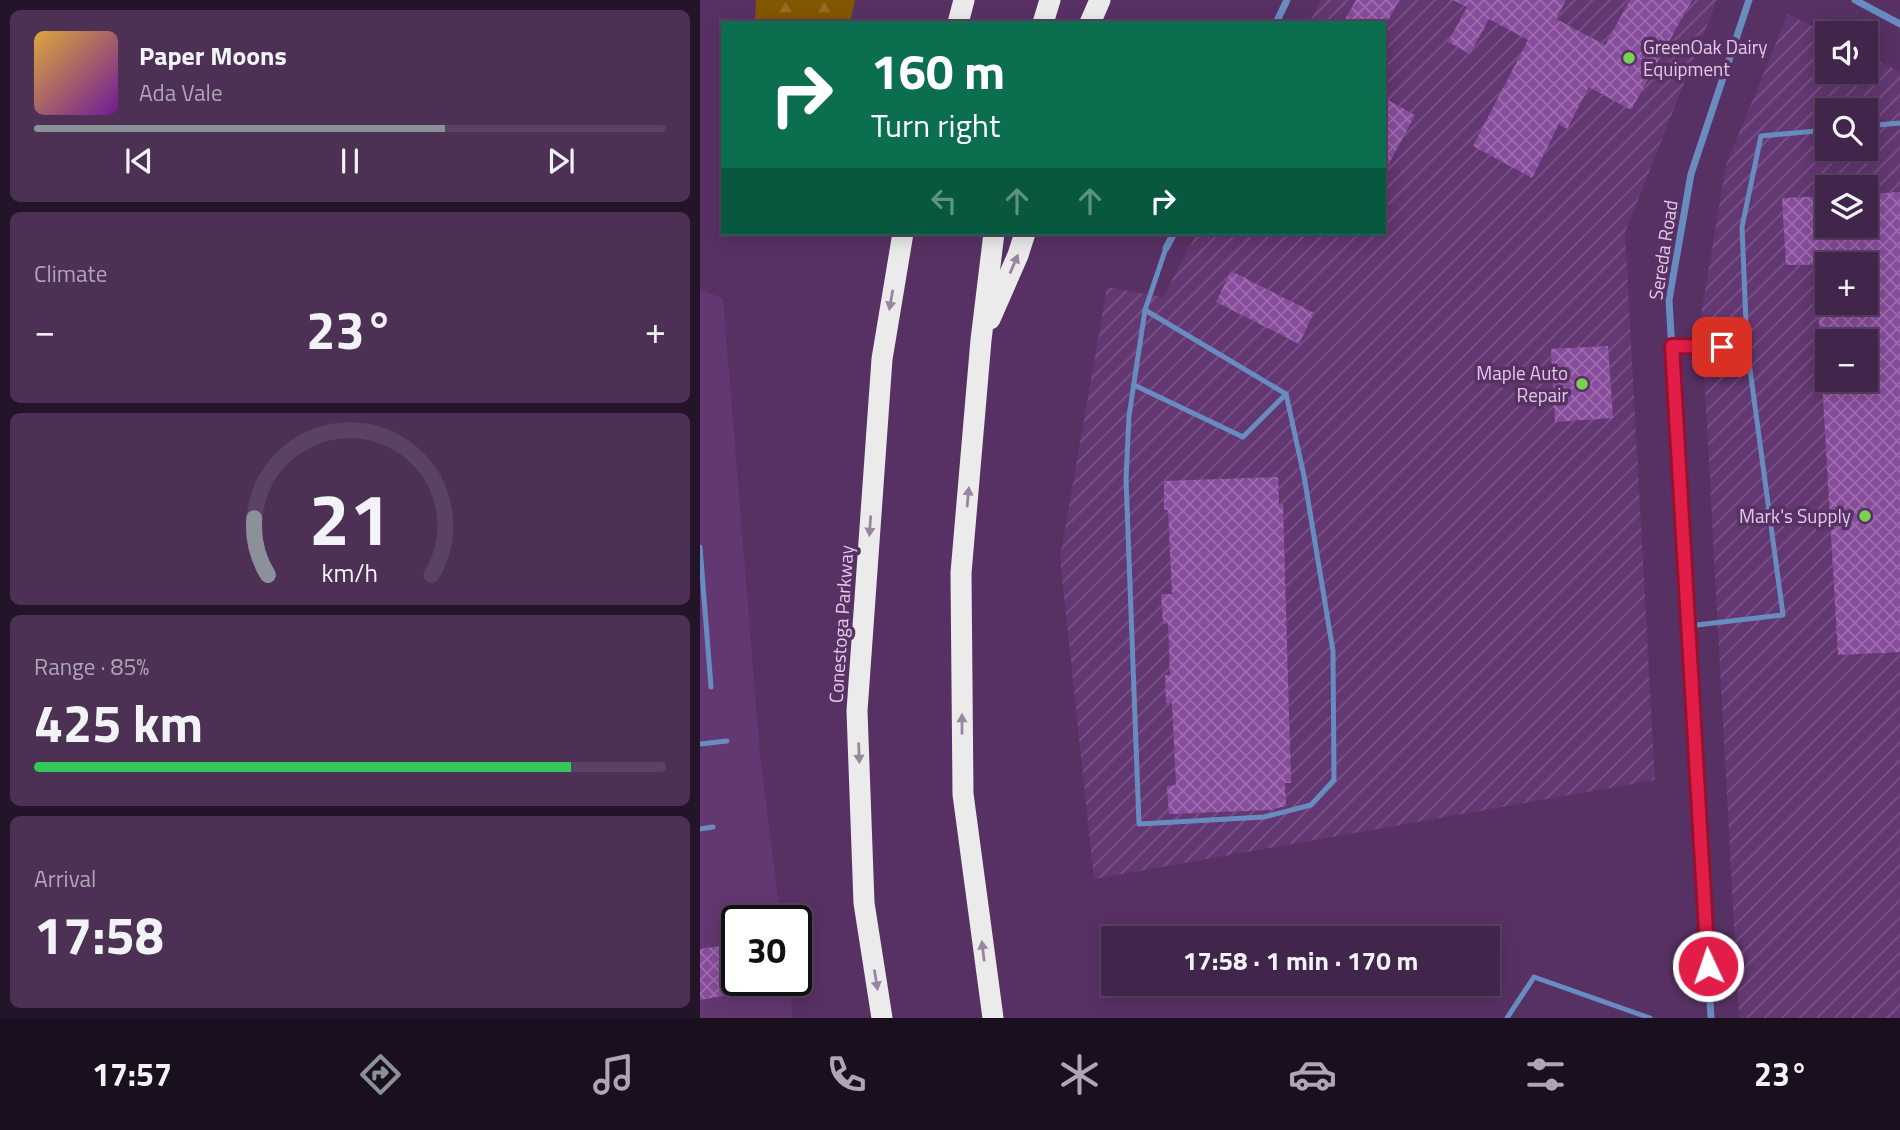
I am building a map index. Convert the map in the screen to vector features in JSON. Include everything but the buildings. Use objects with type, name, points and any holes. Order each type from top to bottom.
[{"type":"highway","points":[[1044,21],[1050,0]]},
{"type":"highway","points":[[1091,21],[1100,0]]},
{"type":"highway","name":"Conestoga Parkway","points":[[882,1018],[864,903],[857,711],[881,359],[903,235]]},
{"type":"highway","points":[[993,1018],[963,794],[961,573],[981,340],[994,235]]},
{"type":"highway","points":[[981,340],[1024,235]]},
{"type":"street","points":[[1277,21],[1287,0]]},
{"type":"street","name":"Sereda Road","points":[[1711,1018],[1669,300],[1691,174],[1749,0]]},
{"type":"street","points":[[1855,0],[1900,23]]},
{"type":"street","points":[[1166,248],[1173,235]]},
{"type":"lane","points":[[1878,125],[1900,122]]},
{"type":"lane","points":[[1688,626],[1783,615],[1747,348],[1742,227],[1761,136],[1815,131]]},
{"type":"lane","points":[[1145,310],[1286,394],[1304,476],[1333,651],[1334,780],[1311,805],[1264,817],[1139,824],[1126,479],[1129,416],[1145,310],[1166,248]]},
{"type":"lane","points":[[1672,346],[1747,348]]},
{"type":"lane","points":[[1134,385],[1243,437],[1286,394]]},
{"type":"lane","points":[[700,547],[711,687]]},
{"type":"lane","points":[[700,744],[727,741]]},
{"type":"lane","points":[[700,829],[713,827]]},
{"type":"lane","points":[[1507,1018],[1534,977],[1650,1018]]},
{"type":"shaded area","points":[[1321,0],[1717,0],[1625,233],[1655,780],[1094,879],[1060,558],[1107,287],[1163,297],[1196,235],[1386,235],[1386,21],[1310,21]]},
{"type":"shaded area","points":[[1788,14],[1815,28],[1815,84],[1878,84],[1878,60],[1900,72],[1900,1018],[1739,1018],[1701,315],[1726,165]]},
{"type":"shaded area","points":[[700,290],[723,298],[760,754],[779,905],[721,905],[721,996],[791,996],[793,1018],[700,1018]]},
{"type":"green space","points":[[756,0],[855,0],[850,21],[755,21]]},
{"type":"place","name":"GreenOak Dairy Equipment","points":[[1629,58]]},
{"type":"place","name":"Maple Auto Repair","points":[[1582,384]]},
{"type":"place","name":"Mark's Supply","points":[[1865,516]]},
{"type":"route","points":[[1708,966],[1672,346],[1722,347]]}]
